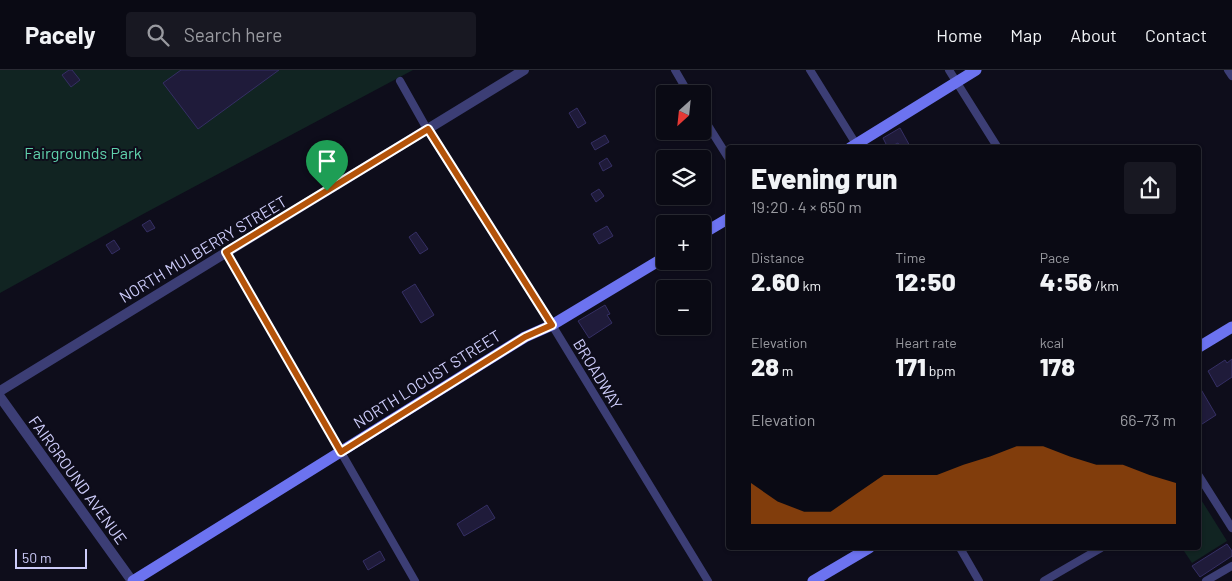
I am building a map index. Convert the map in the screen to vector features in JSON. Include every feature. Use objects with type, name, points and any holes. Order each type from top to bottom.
[{"type":"main road","points":[[855,145],[976,70]]},
{"type":"main road","points":[[711,229],[726,220]]},
{"type":"main road","name":"NORTH LOCUST STREET","points":[[132,581],[525,337],[552,325],[656,262]]},
{"type":"main road","points":[[1201,346],[1232,327]]},
{"type":"main road","points":[[813,581],[866,550]]},
{"type":"street","name":"NORTH MULBERRY STREET","points":[[0,391],[524,70]]},
{"type":"street","points":[[674,70],[683,85]]},
{"type":"street","points":[[810,70],[852,145]]},
{"type":"street","points":[[949,70],[996,145]]},
{"type":"street","points":[[1228,70],[1232,76]]},
{"type":"street","name":"BROADWAY","points":[[400,81],[708,581]]},
{"type":"street","points":[[711,130],[726,154]]},
{"type":"street","points":[[226,252],[415,581]]},
{"type":"street","name":"FAIRGROUND AVENUE","points":[[0,397],[132,581]]},
{"type":"street","points":[[1202,488],[1232,528]]},
{"type":"street","points":[[961,550],[979,581]]},
{"type":"street","points":[[1044,581],[1098,550]]},
{"type":"street","points":[[1206,581],[1232,566]]},
{"type":"green space","name":"Fairgrounds Park","points":[[0,70],[413,70],[145,213],[0,293]]},
{"type":"green space","points":[[1201,500],[1227,541],[1192,563],[1183,550],[1201,550]]},
{"type":"building","points":[[72,70],[80,80],[71,87],[62,75]]},
{"type":"building","points":[[181,70],[279,70],[198,129],[163,83]]},
{"type":"building","points":[[577,108],[586,123],[578,128],[569,113]]},
{"type":"building","points":[[900,128],[909,145],[899,145],[898,143],[886,145],[883,138]]},
{"type":"building","points":[[605,135],[609,142],[595,150],[591,143]]},
{"type":"building","points":[[607,158],[612,166],[603,171],[599,163]]},
{"type":"building","points":[[599,189],[604,196],[596,202],[591,194]]},
{"type":"building","points":[[150,220],[155,228],[147,232],[142,225]]},
{"type":"building","points":[[607,226],[613,236],[599,244],[593,234]]},
{"type":"building","points":[[416,232],[428,249],[420,254],[409,237]]},
{"type":"building","points":[[114,240],[120,249],[112,254],[106,245]]},
{"type":"building","points":[[415,284],[434,315],[421,323],[402,292]]},
{"type":"building","points":[[605,305],[610,314],[607,315],[612,323],[589,338],[578,321]]},
{"type":"building","points":[[1232,359],[1232,377],[1217,387],[1208,371],[1225,360],[1227,363]]},
{"type":"building","points":[[1201,389],[1216,415],[1201,425]]},
{"type":"building","points":[[487,505],[495,518],[464,536],[457,524]]},
{"type":"building","points":[[1227,544],[1232,551],[1232,556],[1200,577],[1192,566]]},
{"type":"building","points":[[380,551],[385,560],[368,570],[363,561]]},
{"type":"route","points":[[428,129],[552,325],[525,337],[341,452],[226,252],[327,191],[428,129]]}]
